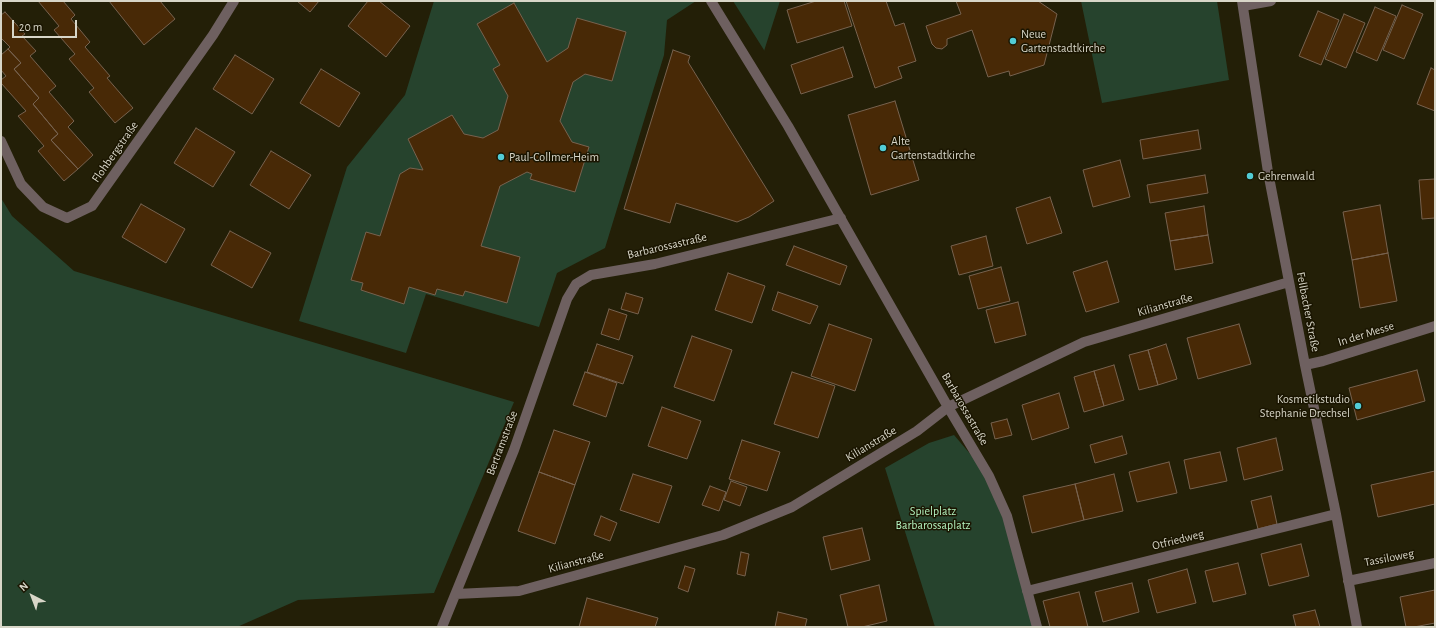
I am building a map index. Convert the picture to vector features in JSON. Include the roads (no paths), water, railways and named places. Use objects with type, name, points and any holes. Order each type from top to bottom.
[{"type":"street","name":"Flohbergstraße","points":[[1,141],[21,184],[43,206],[67,218],[92,206],[213,35],[234,1]]},
{"type":"street","name":"Barbarossastraße","points":[[711,1],[788,126],[989,476],[1007,516],[1037,627]]},
{"type":"street","points":[[1242,4],[1271,1]]},
{"type":"street","name":"Fellbacher Straße","points":[[1242,4],[1268,172],[1304,365],[1336,514],[1358,627]]},
{"type":"street","name":"Barbarossastraße","points":[[591,275],[655,264],[841,218]]},
{"type":"street","name":"Bertramstraße","points":[[442,627],[516,443],[567,299],[576,284],[591,275]]},
{"type":"street","name":"Kilianstraße","points":[[456,594],[519,591],[723,535],[792,507],[917,431],[948,407],[1084,342],[1289,282]]},
{"type":"street","name":"In der Messe","points":[[1304,365],[1323,361],[1435,326]]},
{"type":"street","name":"Otfriedweg","points":[[1027,590],[1336,514]]},
{"type":"street","name":"Tassiloweg","points":[[1348,581],[1435,563]]},
{"type":"place","name":"Neue Gartenstadtkirche","points":[[1013,41]]},
{"type":"place","name":"Alte Gartenstadtkirche","points":[[883,148]]},
{"type":"place","name":"Paul-Collmer-Heim","points":[[501,157]]},
{"type":"place","name":"Gehrenwald","points":[[1250,176]]},
{"type":"place","name":"Kosmetikstudio Stephanie Drechsel","points":[[1358,406]]},
{"type":"park label","name":"Spielplatz Barbarossaplatz","points":[[933,518]]}]
